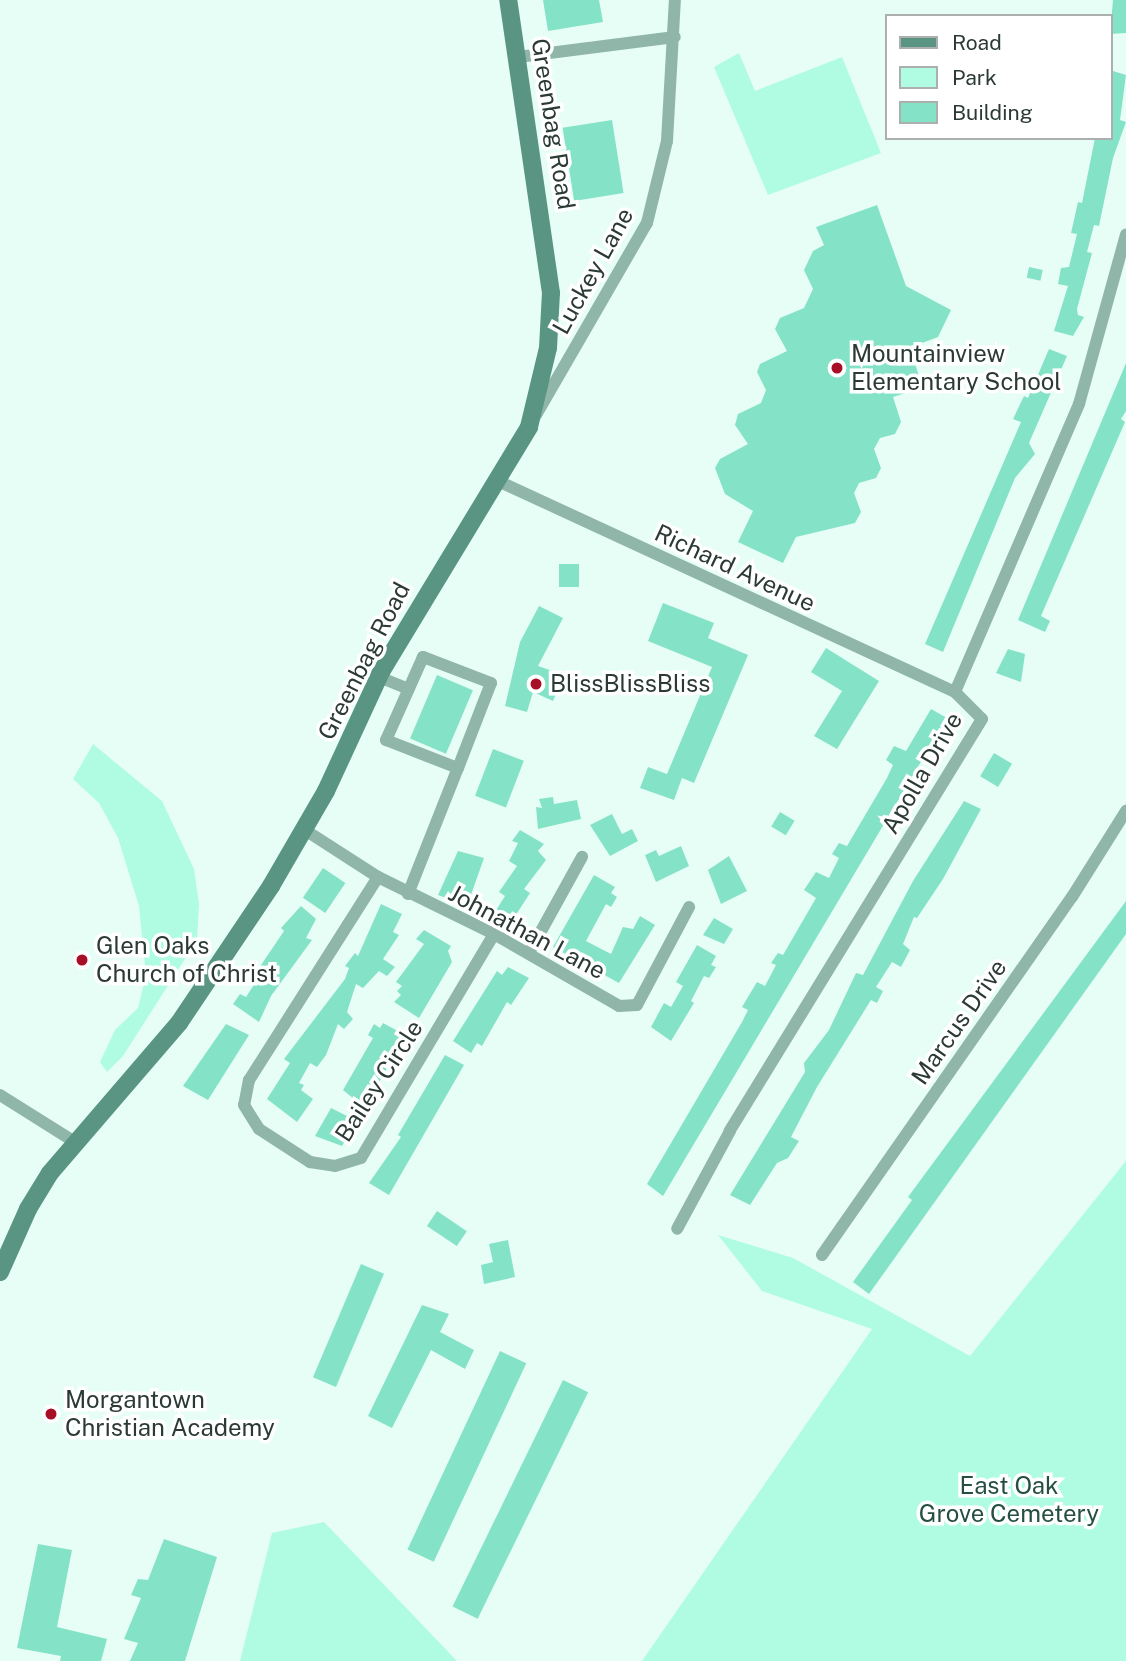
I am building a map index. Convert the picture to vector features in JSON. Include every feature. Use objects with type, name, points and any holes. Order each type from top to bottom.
[{"type":"main road","name":"Greenbag Road","points":[[0,1272],[28,1209],[75,1142],[178,1023],[305,830],[379,677],[529,427],[548,348],[551,293],[508,0]]},
{"type":"street","name":"Luckey Lane","points":[[529,427],[647,223],[667,141],[675,0]]},
{"type":"street","points":[[518,57],[675,37]]},
{"type":"street","name":"Apolla Drive","points":[[677,1229],[730,1131],[982,719],[955,692],[1079,404],[1126,234]]},
{"type":"street","name":"Richard Avenue","points":[[498,481],[955,692]]},
{"type":"street","points":[[408,894],[458,768],[491,683],[423,657],[386,740],[458,768]]},
{"type":"street","points":[[379,677],[408,690]]},
{"type":"street","name":"Marcus Drive","points":[[822,1255],[1072,897],[1126,811]]},
{"type":"street","name":"Johnathan Lane","points":[[305,830],[408,894],[494,934],[619,1006],[637,1005],[688,907]]},
{"type":"street","points":[[529,953],[582,858]]},
{"type":"street","name":"Bailey Circle","points":[[378,877],[249,1080],[244,1105],[259,1129],[310,1162],[335,1166],[361,1158],[494,934]]},
{"type":"street","points":[[0,1095],[75,1142]]},
{"type":"green space","points":[[739,53],[755,91],[842,57],[881,153],[768,195],[714,67]]},
{"type":"green space","points":[[93,744],[162,801],[194,869],[199,904],[197,940],[123,1056],[107,1072],[100,1062],[115,1030],[138,1008],[146,975],[139,906],[118,838],[99,803],[73,779]]},
{"type":"green space","name":"East Oak Grove Cemetery","points":[[1126,1161],[1126,1661],[642,1661],[872,1329],[762,1291],[718,1235],[793,1258],[970,1356]]},
{"type":"green space","points":[[324,1522],[457,1661],[240,1661],[272,1533]]},
{"type":"building","points":[[543,0],[599,0],[603,22],[548,31]]},
{"type":"building","points":[[1113,0],[1126,0],[1126,33],[1112,34]]},
{"type":"building","points":[[1112,71],[1126,75],[1120,120],[1126,122],[1113,158],[1099,226],[1094,225],[1087,252],[1092,253],[1077,309],[1078,315],[1084,317],[1073,336],[1054,331],[1068,286],[1058,284],[1061,268],[1069,267],[1077,234],[1071,233],[1078,202],[1082,203],[1095,140],[1112,140]]},
{"type":"building","points":[[612,120],[624,193],[574,201],[563,128]]},
{"type":"building","name":"Mountainview Elementary School","points":[[877,205],[906,286],[951,310],[938,337],[922,343],[913,358],[920,379],[915,390],[893,397],[901,422],[895,434],[880,438],[874,449],[881,468],[876,478],[859,483],[854,493],[861,512],[855,523],[796,537],[783,563],[738,542],[753,511],[725,494],[715,468],[720,459],[748,444],[735,425],[738,414],[761,403],[766,390],[757,372],[760,364],[787,351],[775,329],[780,318],[804,308],[813,289],[804,270],[813,251],[824,245],[816,227]]},
{"type":"building","points":[[1029,267],[1043,270],[1040,281],[1027,278]]},
{"type":"building","points":[[1049,349],[1067,356],[1029,443],[1035,454],[1015,478],[943,652],[925,644],[1021,422],[1013,419],[1024,396],[1028,398]]},
{"type":"building","points":[[1126,363],[1126,411],[1121,419],[1125,422],[1041,616],[1050,621],[1045,632],[1018,620]]},
{"type":"building","points":[[559,564],[579,564],[579,587],[559,587]]},
{"type":"building","points":[[663,603],[714,623],[708,638],[748,655],[694,783],[682,778],[674,800],[640,788],[648,767],[667,774],[712,667],[648,641]]},
{"type":"building","points":[[539,606],[563,618],[538,666],[564,675],[553,701],[533,692],[527,712],[505,706],[520,642]]},
{"type":"building","points":[[826,648],[879,681],[837,749],[814,736],[842,691],[811,672]]},
{"type":"building","points":[[1008,649],[1025,654],[1021,682],[996,673]]},
{"type":"building","points":[[437,675],[473,690],[446,754],[410,739]]},
{"type":"building","points":[[931,709],[947,718],[663,1196],[647,1184],[742,1022],[748,1010],[742,1007],[757,982],[765,986],[776,965],[771,963],[778,953],[783,955],[816,898],[804,890],[816,872],[829,878],[839,858],[832,854],[839,843],[847,846],[887,778],[893,765],[886,760],[894,746],[906,751]]},
{"type":"building","points":[[493,749],[524,761],[506,808],[475,796]]},
{"type":"building","points":[[994,753],[1012,764],[998,787],[980,776]]},
{"type":"building","points":[[553,797],[554,804],[577,800],[581,819],[538,829],[536,807],[542,808],[539,799]]},
{"type":"building","points":[[964,801],[981,809],[943,879],[917,918],[914,917],[903,944],[910,950],[901,967],[892,962],[876,987],[883,991],[877,1003],[871,1000],[817,1087],[791,1137],[799,1141],[788,1158],[777,1163],[750,1205],[730,1195],[805,1072],[804,1063],[829,1030],[856,973],[863,975],[913,881]]},
{"type":"building","points":[[780,812],[795,821],[786,835],[771,827]]},
{"type":"building","points":[[612,814],[622,834],[632,829],[638,841],[610,856],[590,825]]},
{"type":"building","points":[[520,830],[544,844],[538,851],[546,860],[524,889],[530,893],[512,921],[495,912],[505,896],[499,892],[517,866],[509,861],[518,843],[512,841]]},
{"type":"building","points":[[681,846],[689,866],[656,882],[645,855],[656,850],[659,856]]},
{"type":"building","points":[[458,851],[484,858],[467,906],[438,895]]},
{"type":"building","points":[[729,856],[747,891],[721,904],[708,870]]},
{"type":"building","points":[[323,868],[345,883],[325,913],[303,898]]},
{"type":"building","points":[[594,875],[615,887],[611,893],[617,897],[611,907],[606,904],[586,941],[611,954],[623,927],[633,929],[640,916],[655,925],[619,983],[553,947]]},
{"type":"building","points":[[1126,901],[1126,934],[869,1294],[853,1282],[912,1200],[908,1197]]},
{"type":"building","points":[[381,904],[402,914],[393,932],[399,935],[383,959],[395,967],[387,976],[379,971],[363,988],[356,984],[347,1012],[353,1019],[344,1029],[338,1024],[326,1055],[317,1067],[310,1063],[299,1083],[304,1085],[301,1090],[313,1099],[297,1122],[267,1099],[290,1063],[284,1059],[345,979],[349,968],[345,966],[355,953],[358,956]]},
{"type":"building","points":[[301,906],[316,919],[306,938],[312,940],[271,996],[259,1022],[233,1004],[240,994],[246,997],[259,977],[255,974],[284,931],[281,928]]},
{"type":"building","points":[[714,918],[733,929],[724,944],[703,935]]},
{"type":"building","points":[[424,930],[451,946],[448,951],[452,962],[419,1018],[394,1002],[401,995],[397,991],[402,986],[396,982],[424,944],[416,939]]},
{"type":"building","points":[[697,945],[716,956],[711,965],[716,967],[709,978],[704,976],[691,1001],[694,1003],[671,1041],[651,1027],[664,1003],[671,1007],[683,986],[676,982]]},
{"type":"building","points":[[508,967],[529,978],[511,1005],[507,1002],[482,1046],[477,1043],[471,1053],[453,1041],[497,971],[502,975]]},
{"type":"building","points":[[383,1023],[405,1035],[365,1108],[343,1090],[373,1038],[368,1035],[374,1024],[380,1028]]},
{"type":"building","points":[[226,1024],[249,1035],[208,1100],[183,1086]]},
{"type":"building","points":[[445,1055],[464,1065],[389,1195],[369,1183],[401,1137],[398,1135]]},
{"type":"building","points":[[331,1108],[357,1121],[342,1146],[315,1136]]},
{"type":"building","points":[[437,1211],[467,1231],[457,1246],[427,1226]]},
{"type":"building","points":[[508,1240],[515,1277],[484,1284],[481,1265],[493,1262],[489,1244]]},
{"type":"building","points":[[361,1264],[384,1274],[336,1387],[313,1377]]},
{"type":"building","points":[[422,1305],[449,1314],[440,1332],[474,1350],[465,1369],[431,1350],[392,1428],[368,1416]]},
{"type":"building","points":[[500,1351],[526,1363],[434,1562],[407,1549]]},
{"type":"building","points":[[563,1380],[588,1392],[478,1619],[453,1606]]},
{"type":"building","points":[[164,1539],[217,1557],[185,1661],[130,1661],[138,1643],[124,1639],[141,1598],[131,1595],[138,1579],[148,1580]]},
{"type":"building","points":[[38,1544],[72,1550],[57,1627],[107,1639],[101,1661],[60,1661],[61,1656],[17,1648]]},
{"type":"place","name":"Mountainview Elementary School","points":[[837,368]]},
{"type":"place","name":"BlissBlissBliss","points":[[536,684]]},
{"type":"place","name":"Glen Oaks Church of Christ","points":[[82,960]]},
{"type":"place","name":"Morgantown Christian Academy","points":[[51,1414]]}]
